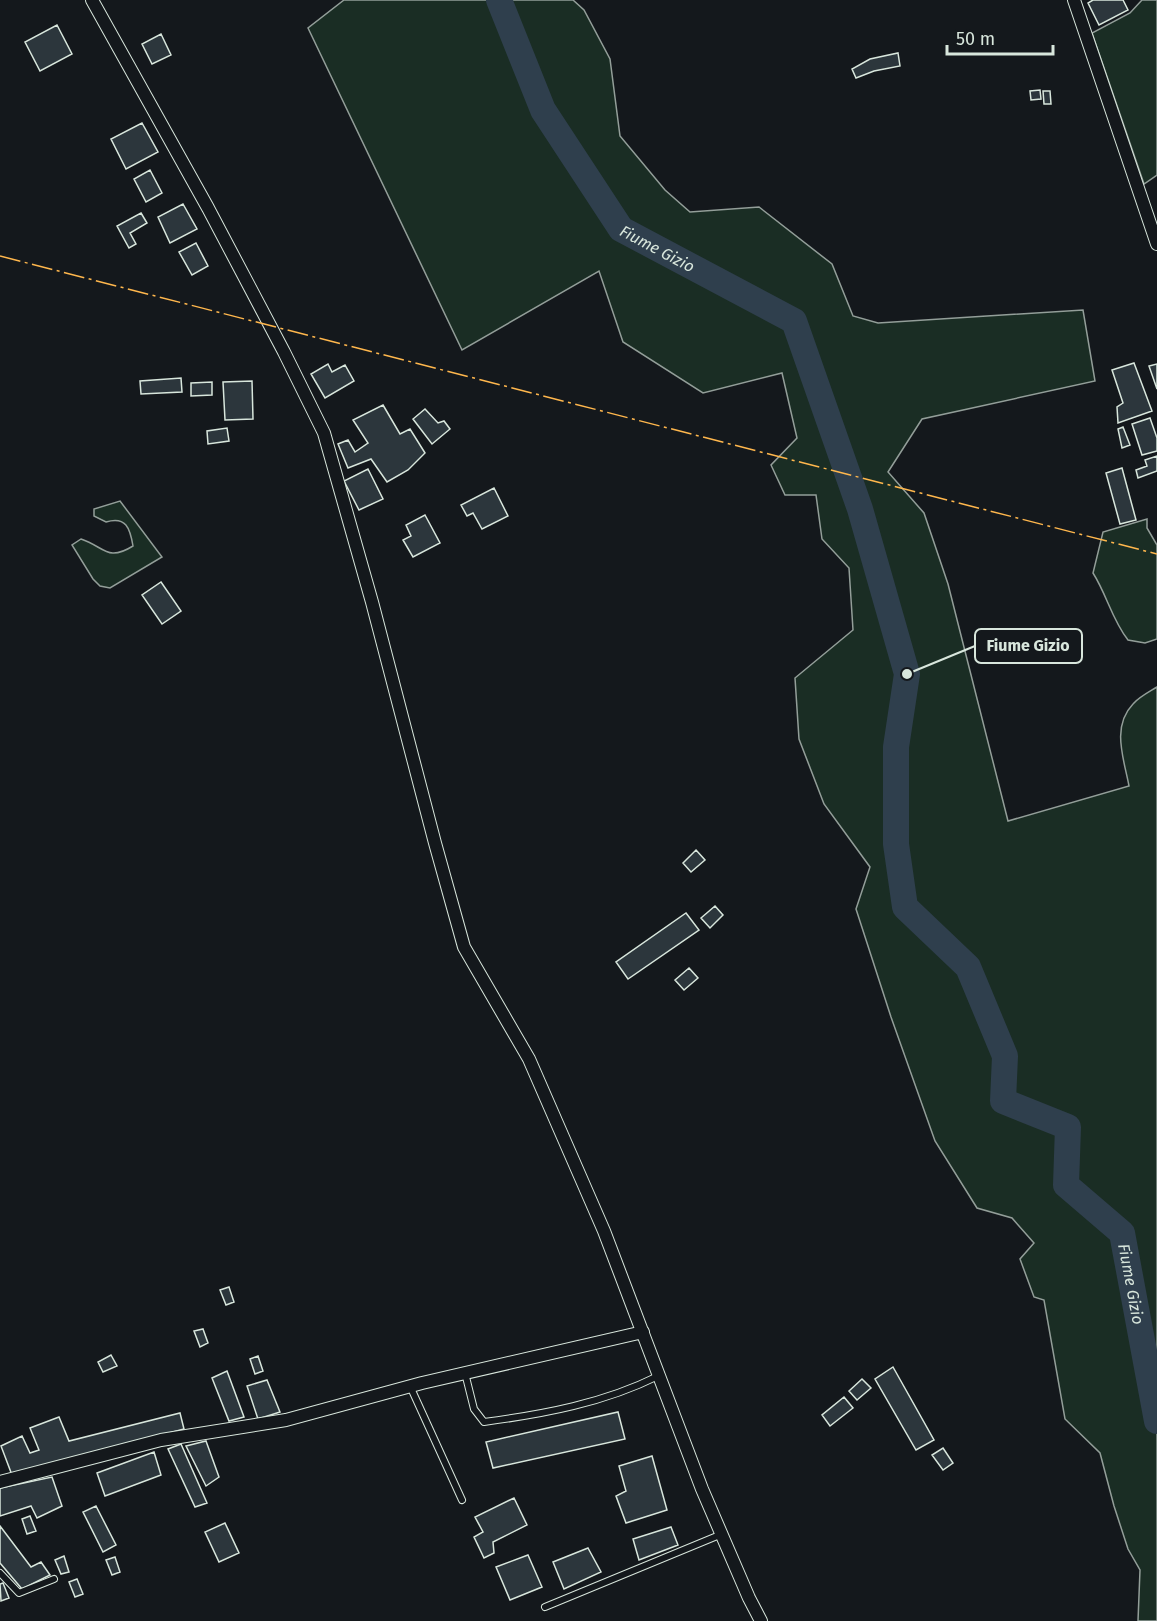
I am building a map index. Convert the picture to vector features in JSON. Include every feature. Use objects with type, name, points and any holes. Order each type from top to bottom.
[{"type":"street","points":[[92,0],[208,208],[324,433],[372,602],[464,947],[529,1059],[604,1231],[702,1489],[761,1621]]},
{"type":"street","points":[[1074,0],[1157,244]]},
{"type":"street","points":[[0,1482],[161,1440],[286,1420],[410,1386],[643,1332]]},
{"type":"lane","points":[[465,1373],[474,1409],[484,1422],[544,1414],[630,1390],[659,1375]]},
{"type":"lane","points":[[410,1386],[462,1500]]},
{"type":"lane","points":[[545,1607],[723,1534]]},
{"type":"lane","points":[[0,1573],[19,1593],[54,1579]]},
{"type":"green space","points":[[344,0],[573,0],[584,10],[610,59],[620,136],[665,190],[690,212],[759,207],[832,264],[853,316],[878,323],[1083,310],[1095,381],[922,419],[888,472],[924,513],[948,584],[1008,821],[1129,786],[1122,754],[1122,723],[1135,701],[1157,687],[1157,1621],[1138,1621],[1140,1570],[1128,1549],[1100,1453],[1065,1419],[1044,1300],[1034,1297],[1020,1259],[1034,1243],[1012,1218],[977,1208],[935,1141],[856,909],[870,867],[824,804],[799,739],[795,678],[853,630],[849,568],[822,539],[816,495],[785,495],[771,465],[797,438],[782,373],[703,393],[623,342],[599,271],[462,350],[308,28]]},
{"type":"green space","points":[[1142,0],[1157,0],[1157,175],[1144,184],[1092,33],[1130,13]]},
{"type":"green space","points":[[120,501],[162,557],[110,588],[100,586],[93,579],[72,545],[81,539],[111,553],[124,551],[133,546],[128,529],[123,522],[106,522],[94,516],[94,509]]},
{"type":"green space","points":[[1147,519],[1147,528],[1157,545],[1157,639],[1145,643],[1128,640],[1093,573],[1103,532]]},
{"type":"building","points":[[1093,0],[1123,0],[1128,10],[1099,25],[1088,3]]},
{"type":"building","points":[[57,25],[72,54],[40,71],[25,42]]},
{"type":"building","points":[[161,34],[171,55],[152,64],[142,44]]},
{"type":"building","points":[[898,53],[900,66],[874,71],[856,78],[852,69],[870,59]]},
{"type":"building","points":[[1040,90],[1041,99],[1031,100],[1030,91]]},
{"type":"building","points":[[1043,91],[1050,91],[1051,104],[1044,104]]},
{"type":"building","points":[[142,123],[158,152],[126,169],[111,139]]},
{"type":"building","points":[[150,170],[162,193],[146,202],[134,179]]},
{"type":"building","points":[[183,204],[197,229],[170,243],[158,217]]},
{"type":"building","points":[[141,213],[147,223],[130,233],[136,244],[129,248],[117,226]]},
{"type":"building","points":[[196,243],[208,266],[192,275],[179,252]]},
{"type":"building","points":[[1134,363],[1152,411],[1118,423],[1117,407],[1123,403],[1112,370]]},
{"type":"building","points":[[328,364],[332,372],[345,365],[354,381],[325,398],[311,374]]},
{"type":"building","points":[[1157,364],[1157,389],[1149,366]]},
{"type":"building","points":[[181,378],[182,392],[141,394],[140,381]]},
{"type":"building","points":[[252,381],[253,419],[225,420],[223,382]]},
{"type":"building","points":[[212,382],[212,395],[191,396],[191,383]]},
{"type":"building","points":[[383,405],[400,434],[410,429],[425,453],[408,470],[387,482],[371,459],[348,468],[338,444],[348,440],[355,452],[368,443],[353,420]]},
{"type":"building","points":[[425,409],[438,423],[444,421],[450,429],[432,444],[413,419]]},
{"type":"building","points":[[1150,418],[1157,438],[1157,451],[1142,455],[1132,424]]},
{"type":"building","points":[[1123,427],[1130,445],[1122,448],[1118,429]]},
{"type":"building","points":[[227,428],[229,441],[208,444],[207,431]]},
{"type":"building","points":[[1157,456],[1157,471],[1138,478],[1136,470],[1147,466],[1145,460]]},
{"type":"building","points":[[1122,468],[1136,520],[1120,524],[1106,473]]},
{"type":"building","points":[[368,469],[383,499],[359,510],[344,481]]},
{"type":"building","points":[[494,488],[508,516],[482,529],[473,513],[467,516],[461,505]]},
{"type":"building","points":[[425,515],[440,543],[413,557],[403,540],[411,536],[406,525]]},
{"type":"building","points":[[161,582],[181,611],[162,624],[142,595]]},
{"type":"building","points":[[696,850],[705,860],[691,872],[683,863]]},
{"type":"building","points":[[715,906],[723,915],[710,928],[701,918]]},
{"type":"building","points":[[686,913],[699,930],[628,979],[616,962]]},
{"type":"building","points":[[689,968],[698,978],[684,990],[675,980]]},
{"type":"building","points":[[229,1287],[234,1302],[226,1305],[220,1290]]},
{"type":"building","points":[[203,1329],[208,1343],[200,1347],[194,1331]]},
{"type":"building","points":[[111,1355],[117,1366],[103,1372],[98,1362]]},
{"type":"building","points":[[258,1356],[263,1371],[255,1374],[250,1359]]},
{"type":"building","points":[[893,1367],[934,1440],[916,1450],[875,1379]]},
{"type":"building","points":[[227,1371],[244,1417],[229,1421],[212,1378]]},
{"type":"building","points":[[862,1379],[871,1388],[857,1400],[849,1391]]},
{"type":"building","points":[[267,1380],[280,1412],[258,1419],[247,1386]]},
{"type":"building","points":[[844,1397],[853,1408],[830,1426],[822,1415]]},
{"type":"building","points":[[618,1412],[625,1439],[493,1468],[486,1442]]},
{"type":"building","points":[[180,1413],[184,1429],[12,1475],[1,1446],[22,1436],[30,1453],[39,1450],[30,1428],[59,1417],[69,1441]]},
{"type":"building","points":[[206,1441],[219,1477],[206,1486],[186,1446]]},
{"type":"building","points":[[181,1444],[207,1503],[195,1507],[168,1449]]},
{"type":"building","points":[[943,1448],[953,1463],[943,1470],[932,1455]]},
{"type":"building","points":[[154,1452],[161,1475],[105,1496],[97,1473]]},
{"type":"building","points":[[652,1456],[667,1510],[626,1523],[616,1496],[626,1491],[619,1466]]},
{"type":"building","points":[[52,1477],[62,1506],[37,1518],[31,1506],[0,1516],[0,1488]]},
{"type":"building","points":[[514,1498],[527,1525],[493,1542],[494,1553],[484,1558],[474,1537],[483,1532],[475,1517]]},
{"type":"building","points":[[96,1506],[116,1545],[103,1552],[83,1512]]},
{"type":"building","points":[[30,1516],[36,1531],[27,1534],[22,1519]]},
{"type":"building","points":[[225,1523],[239,1553],[219,1562],[205,1532]]},
{"type":"building","points":[[0,1526],[31,1567],[41,1562],[50,1575],[22,1589],[0,1563]]},
{"type":"building","points":[[671,1527],[678,1545],[639,1560],[633,1539]]},
{"type":"building","points":[[588,1548],[601,1572],[564,1589],[553,1562]]},
{"type":"building","points":[[528,1555],[542,1587],[510,1600],[496,1567]]},
{"type":"building","points":[[64,1556],[69,1572],[61,1574],[55,1560]]},
{"type":"building","points":[[115,1557],[120,1572],[112,1575],[106,1560]]},
{"type":"building","points":[[77,1579],[83,1594],[75,1597],[69,1582]]},
{"type":"building","points":[[3,1583],[9,1598],[1,1601],[0,1584]]},
{"type":"waterway","name":"Fiume Gizio","points":[[499,0],[543,110],[621,229],[794,321],[860,509],[907,674],[896,747],[896,844],[905,907],[968,967],[1005,1056],[1003,1101],[1068,1127],[1066,1185],[1122,1233],[1157,1421]]},
{"type":"power","points":[[0,256],[1157,554]]},
{"type":"place","name":"Fiume Gizio","points":[[907,674]]}]
